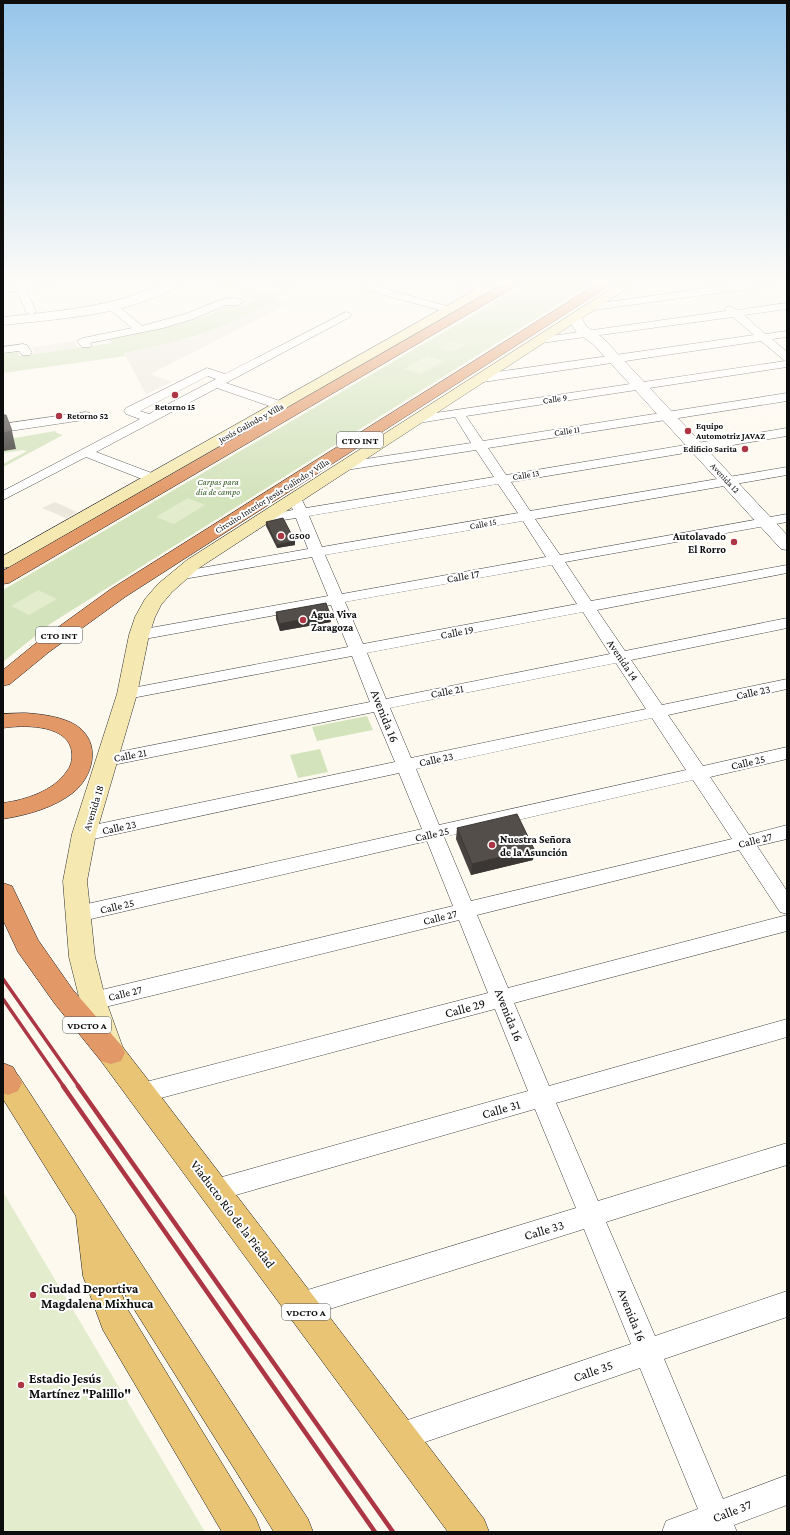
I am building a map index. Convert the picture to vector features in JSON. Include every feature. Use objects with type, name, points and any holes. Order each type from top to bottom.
[{"type":"highway","points":[[3,579],[393,354]]},
{"type":"highway","name":"Circuito Interior Jesús Galindo y Villa","points":[[3,680],[80,620],[204,538],[498,354]]},
{"type":"highway","points":[[75,538],[110,503]]},
{"type":"highway","points":[[204,538],[264,519]]},
{"type":"highway","points":[[3,721],[33,720],[56,724],[76,738],[81,745],[83,753],[78,771],[63,788],[41,802],[27,807],[3,811]]},
{"type":"highway","name":"Viaducto Río de la Piedad","points":[[3,892],[27,944],[64,997],[111,1053]]},
{"type":"highway","points":[[3,920],[27,944]]},
{"type":"main road","name":"Jesús Galindo y Villa","points":[[3,563],[374,354]]},
{"type":"main road","name":"CTO INT","points":[[178,576],[212,552],[264,519],[298,505],[346,466],[520,354]]},
{"type":"main road","name":"Avenida 18","points":[[111,1053],[93,1001],[82,957],[75,881],[84,834],[108,760],[127,694],[139,635],[152,603],[178,576]]},
{"type":"main road","name":"Viaducto Río de la Piedad","points":[[111,1053],[471,1532]]},
{"type":"main road","points":[[5,1079],[295,1532]]},
{"type":"main road","points":[[91,1214],[94,1252],[99,1276],[115,1319],[236,1522]]},
{"type":"street","points":[[3,496],[274,354]]},
{"type":"street","name":"Avenida 12","points":[[609,354],[787,545]]},
{"type":"street","points":[[483,378],[650,354]]},
{"type":"street","name":"Calle 9","points":[[419,419],[787,364]]},
{"type":"street","points":[[151,419],[130,411],[207,372],[222,381],[282,406]]},
{"type":"street","name":"Calle 11","points":[[346,466],[787,397]]},
{"type":"street","name":"Avenida 14","points":[[458,413],[787,907]]},
{"type":"street","points":[[3,428],[86,416]]},
{"type":"street","name":"Calle 13","points":[[298,505],[502,479],[787,432]]},
{"type":"street","points":[[87,453],[152,478]]},
{"type":"street","name":"Calle 15","points":[[178,576],[787,471]]},
{"type":"street","name":"Avenida 16","points":[[298,505],[719,1524]]},
{"type":"street","name":"Calle 17","points":[[139,635],[787,518]]},
{"type":"street","name":"Calle 19","points":[[127,694],[787,569]]},
{"type":"street","name":"Calle 21","points":[[108,760],[787,623]]},
{"type":"street","name":"Calle 23","points":[[84,834],[787,684]]},
{"type":"street","name":"Calle 25","points":[[78,914],[787,753]]},
{"type":"street","name":"Calle 27","points":[[93,1001],[787,832]]},
{"type":"street","name":"Calle 29","points":[[142,1093],[787,923]]},
{"type":"street","name":"Calle 31","points":[[215,1190],[787,1028]]},
{"type":"street","name":"Calle 33","points":[[301,1305],[787,1154]]},
{"type":"street","name":"Calle 35","points":[[399,1437],[787,1304]]},
{"type":"street","name":"Calle 37","points":[[677,1532],[719,1524],[787,1490]]},
{"type":"green space","points":[[3,354],[18,354],[19,356],[36,354],[124,354],[126,356],[3,373]]},
{"type":"green space","name":"Carpas para dia de campo","points":[[407,354],[480,354],[50,624],[3,662],[3,590]]},
{"type":"green space","points":[[427,356],[444,361],[420,374],[404,369]]},
{"type":"green space","points":[[55,431],[63,435],[3,467],[3,464],[27,451],[23,450],[3,453],[3,440]]},
{"type":"green space","points":[[188,498],[205,505],[174,524],[156,517]]},
{"type":"green space","points":[[38,590],[57,599],[29,615],[11,606]]},
{"type":"green space","points":[[367,716],[373,730],[317,741],[312,727]]},
{"type":"green space","points":[[320,749],[328,772],[298,778],[290,755]]},
{"type":"green space","name":"Ciudad Deportiva Magdalena Mixhuca","points":[[3,1192],[205,1532],[3,1532]]},
{"type":"shaded area","points":[[124,354],[190,354],[150,374],[172,382],[146,394]]},
{"type":"shaded area","points":[[55,502],[77,512],[66,518],[42,508]]},
{"type":"building","points":[[3,415],[6,415],[12,431],[3,433]]},
{"type":"building","name":"G500","points":[[283,518],[295,541],[277,545],[266,522]]},
{"type":"building","points":[[326,603],[330,614],[279,624],[276,612]]},
{"type":"building","name":"Nuestra Señora de la Asunción","points":[[517,814],[534,849],[472,864],[457,828]]},
{"type":"railway","points":[[3,979],[79,1087]]},
{"type":"railway","points":[[3,999],[64,1087]]},
{"type":"railway","points":[[63,1086],[375,1532]]},
{"type":"railway","points":[[78,1086],[393,1532]]},
{"type":"place","name":"Retorno 15","points":[[175,395]]},
{"type":"place","name":"Retorno 52","points":[[59,416]]},
{"type":"place","name":"Equipo Automotriz JAVAZ","points":[[688,431]]},
{"type":"place","name":"Edificio Sarita","points":[[745,449]]},
{"type":"place","name":"G500","points":[[281,536]]},
{"type":"place","name":"Autolavado El Rorro","points":[[734,542]]},
{"type":"place","name":"Agua Viva Zaragoza","points":[[303,620]]},
{"type":"place","name":"Nuestra Señora de la Asunción","points":[[492,845]]},
{"type":"place","name":"Ciudad Deportiva Magdalena Mixhuca","points":[[33,1295]]},
{"type":"place","name":"Estadio Jesús Martínez \"Palillo\"","points":[[21,1385]]}]
